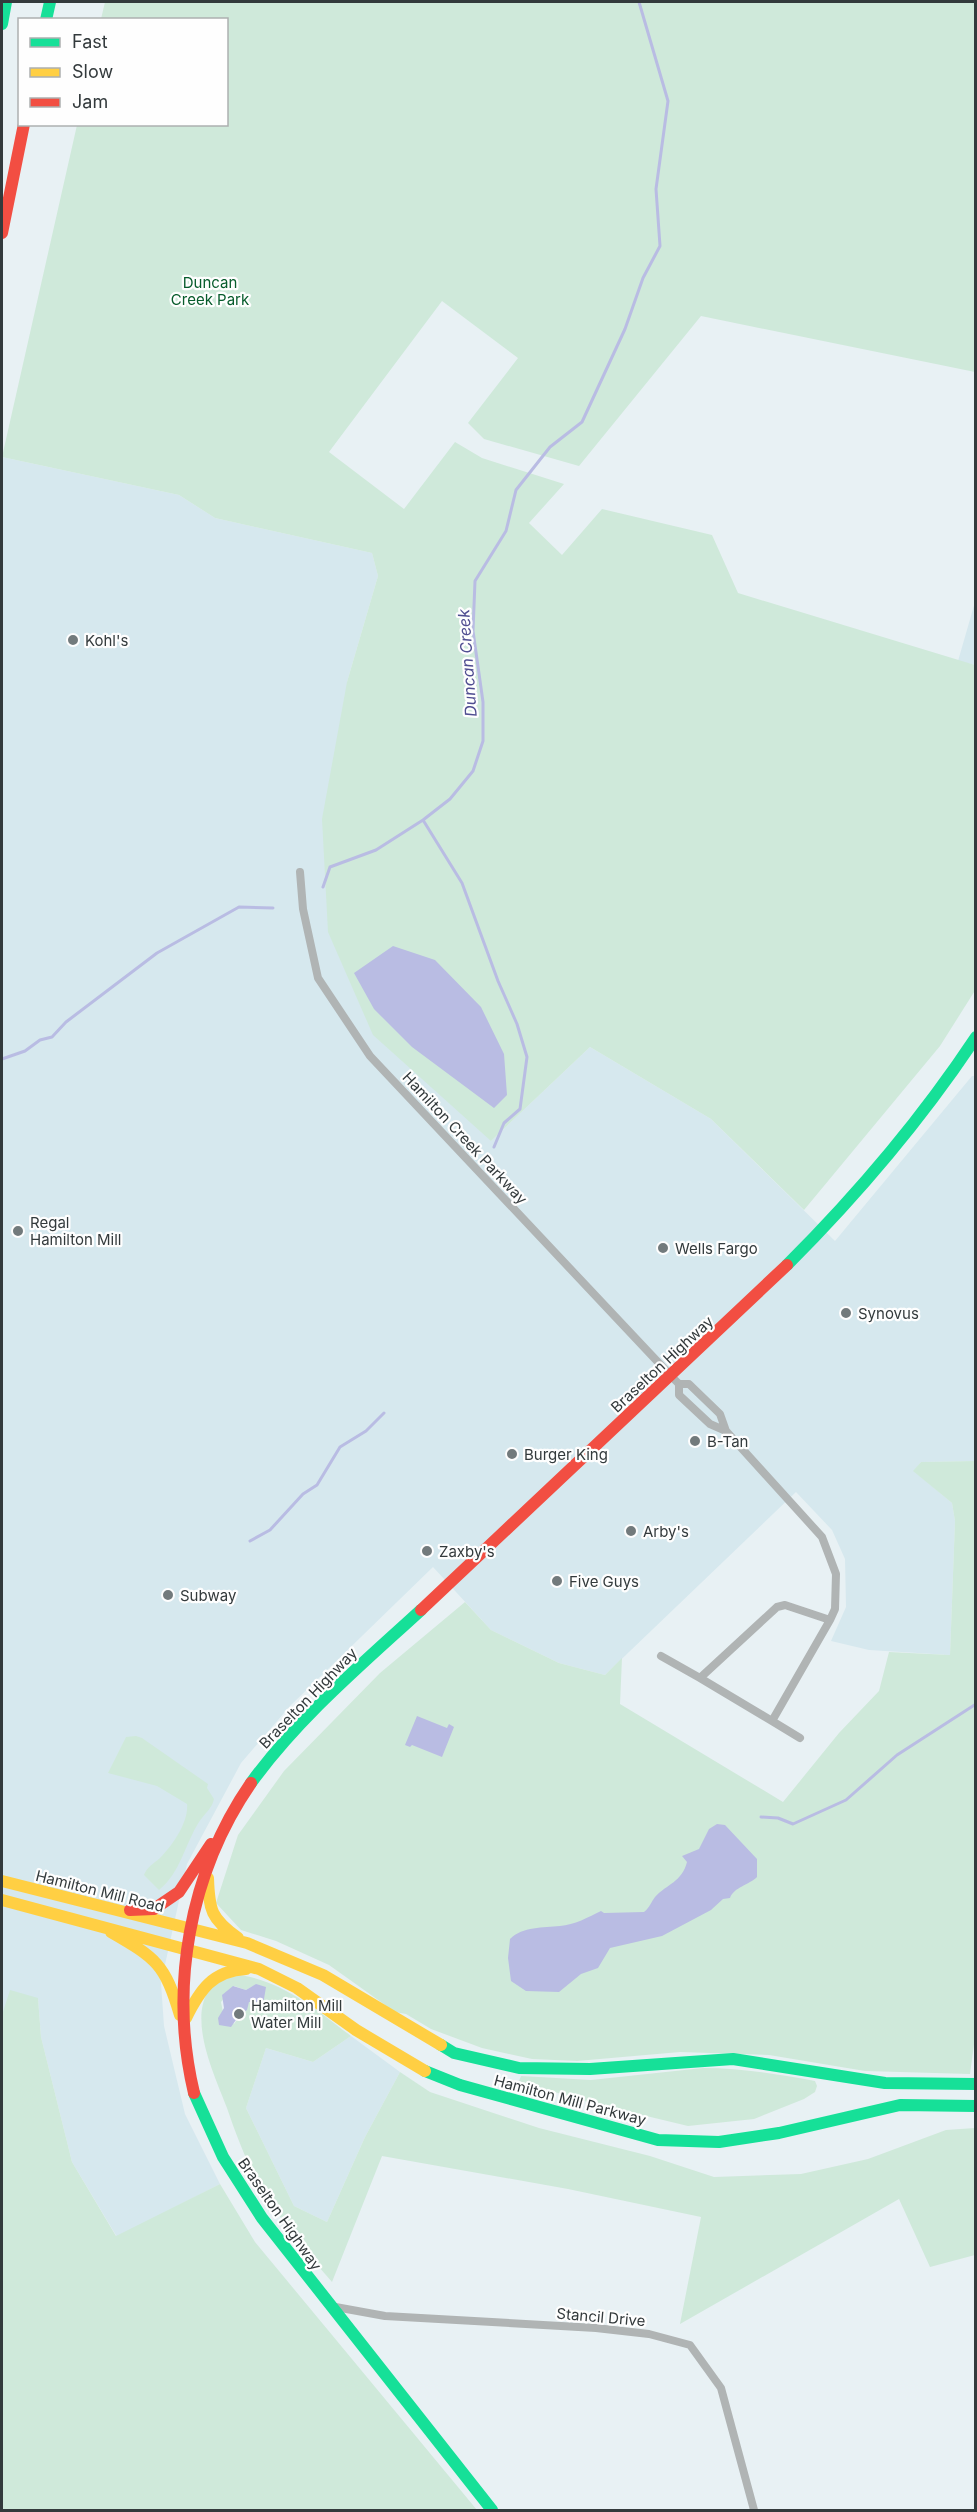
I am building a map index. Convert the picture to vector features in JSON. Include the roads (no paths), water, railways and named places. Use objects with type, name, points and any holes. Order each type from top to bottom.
[{"type":"main road","points":[[2,24],[6,2]]},
{"type":"main road","points":[[46,18],[50,2]]},
{"type":"main road","points":[[2,233],[24,126]]},
{"type":"main road","name":"Braselton Highway","points":[[492,2511],[330,2306],[232,2176],[196,2102],[187,2063],[183,2024],[188,1948],[207,1868],[229,1815],[252,1780],[288,1737],[331,1692],[676,1381],[860,1186],[916,1121],[975,1037]]},
{"type":"main road","points":[[117,1911],[154,1909],[179,1892],[229,1815]]},
{"type":"main road","points":[[207,1868],[209,1908],[218,1924],[246,1943]]},
{"type":"main road","name":"Hamilton Mill Road","points":[[2,1881],[191,1929]]},
{"type":"main road","points":[[2,1900],[188,1948]]},
{"type":"main road","points":[[96,1924],[153,1956],[165,1970],[183,2024]]},
{"type":"main road","name":"Hamilton Mill Parkway","points":[[191,1929],[246,1943],[323,1975],[454,2053],[519,2068],[590,2069],[733,2059],[885,2082],[975,2084]]},
{"type":"main road","name":"Hamilton Mill Parkway","points":[[188,1948],[259,1969],[297,1988],[356,2030],[427,2072],[460,2085],[658,2140],[719,2142],[779,2133],[900,2105],[975,2106]]},
{"type":"main road","points":[[183,2024],[198,1994],[212,1977],[232,1969],[259,1969]]},
{"type":"street","name":"Hamilton Creek Parkway","points":[[300,872],[303,909],[318,978],[370,1056],[676,1381],[679,1395],[710,1424],[726,1431]]},
{"type":"street","name":"Hamilton Creek Parkway","points":[[676,1381],[689,1384],[720,1414],[726,1431],[822,1537],[836,1574],[835,1609],[831,1620],[771,1721]]},
{"type":"street","points":[[700,1678],[777,1607],[785,1605],[831,1620]]},
{"type":"street","points":[[661,1656],[800,1738]]},
{"type":"street","name":"Stancil Drive","points":[[330,2306],[385,2316],[596,2328],[649,2334],[690,2345],[721,2388],[753,2511]]},
{"type":"water","points":[[393,946],[435,960],[481,1007],[504,1054],[507,1095],[494,1108],[412,1047],[374,1009],[354,973]]},
{"type":"water","points":[[417,1716],[447,1728],[449,1724],[454,1727],[442,1757],[412,1745],[410,1747],[405,1745]]},
{"type":"water","points":[[717,1824],[725,1825],[757,1859],[757,1877],[754,1880],[735,1891],[730,1898],[723,1899],[711,1910],[662,1936],[610,1948],[598,1968],[581,1974],[559,1992],[526,1991],[511,1981],[508,1958],[510,1939],[515,1935],[534,1928],[571,1924],[601,1911],[604,1913],[644,1912],[655,1897],[682,1874],[687,1862],[682,1856],[699,1849],[709,1829]]},
{"type":"water","points":[[256,1984],[266,1987],[262,2002],[249,2002],[247,2010],[240,2014],[231,2027],[219,2025],[218,2018],[224,2008],[222,1995],[233,1986],[246,1990]]},
{"type":"waterway","name":"Duncan Creek","points":[[323,887],[330,867],[376,850],[423,820],[450,799],[473,771],[483,741],[483,702],[473,631],[475,581],[506,531],[516,490],[550,447],[582,422],[625,329],[643,278],[660,246],[656,189],[668,101],[639,2]]},
{"type":"waterway","name":"Duncan Creek","points":[[423,820],[462,883],[498,981],[517,1024],[527,1057],[520,1109],[504,1123],[494,1147]]},
{"type":"waterway","points":[[2,1059],[25,1051],[40,1040],[52,1037],[66,1022],[157,953],[239,907],[273,908]]},
{"type":"waterway","name":"Duncan Creek","points":[[250,1541],[270,1530],[303,1494],[317,1485],[340,1447],[366,1431],[384,1413]]},
{"type":"waterway","points":[[761,1817],[778,1818],[793,1824],[846,1800],[897,1755],[976,1704]]},
{"type":"place","name":"Kohl's","points":[[73,640]]},
{"type":"place","name":"Regal Hamilton Mill","points":[[18,1231]]},
{"type":"place","name":"Wells Fargo","points":[[663,1248]]},
{"type":"place","name":"Synovus","points":[[846,1313]]},
{"type":"place","name":"B-Tan","points":[[695,1441]]},
{"type":"place","name":"Burger King","points":[[512,1454]]},
{"type":"place","name":"Arby's","points":[[631,1531]]},
{"type":"place","name":"Zaxby's","points":[[427,1551]]},
{"type":"place","name":"Five Guys","points":[[557,1581]]},
{"type":"place","name":"Subway","points":[[168,1595]]},
{"type":"place","name":"Hamilton Mill Water Mill","points":[[239,2014]]},
{"type":"park label","name":"Duncan Creek Park","points":[[210,290]]}]
